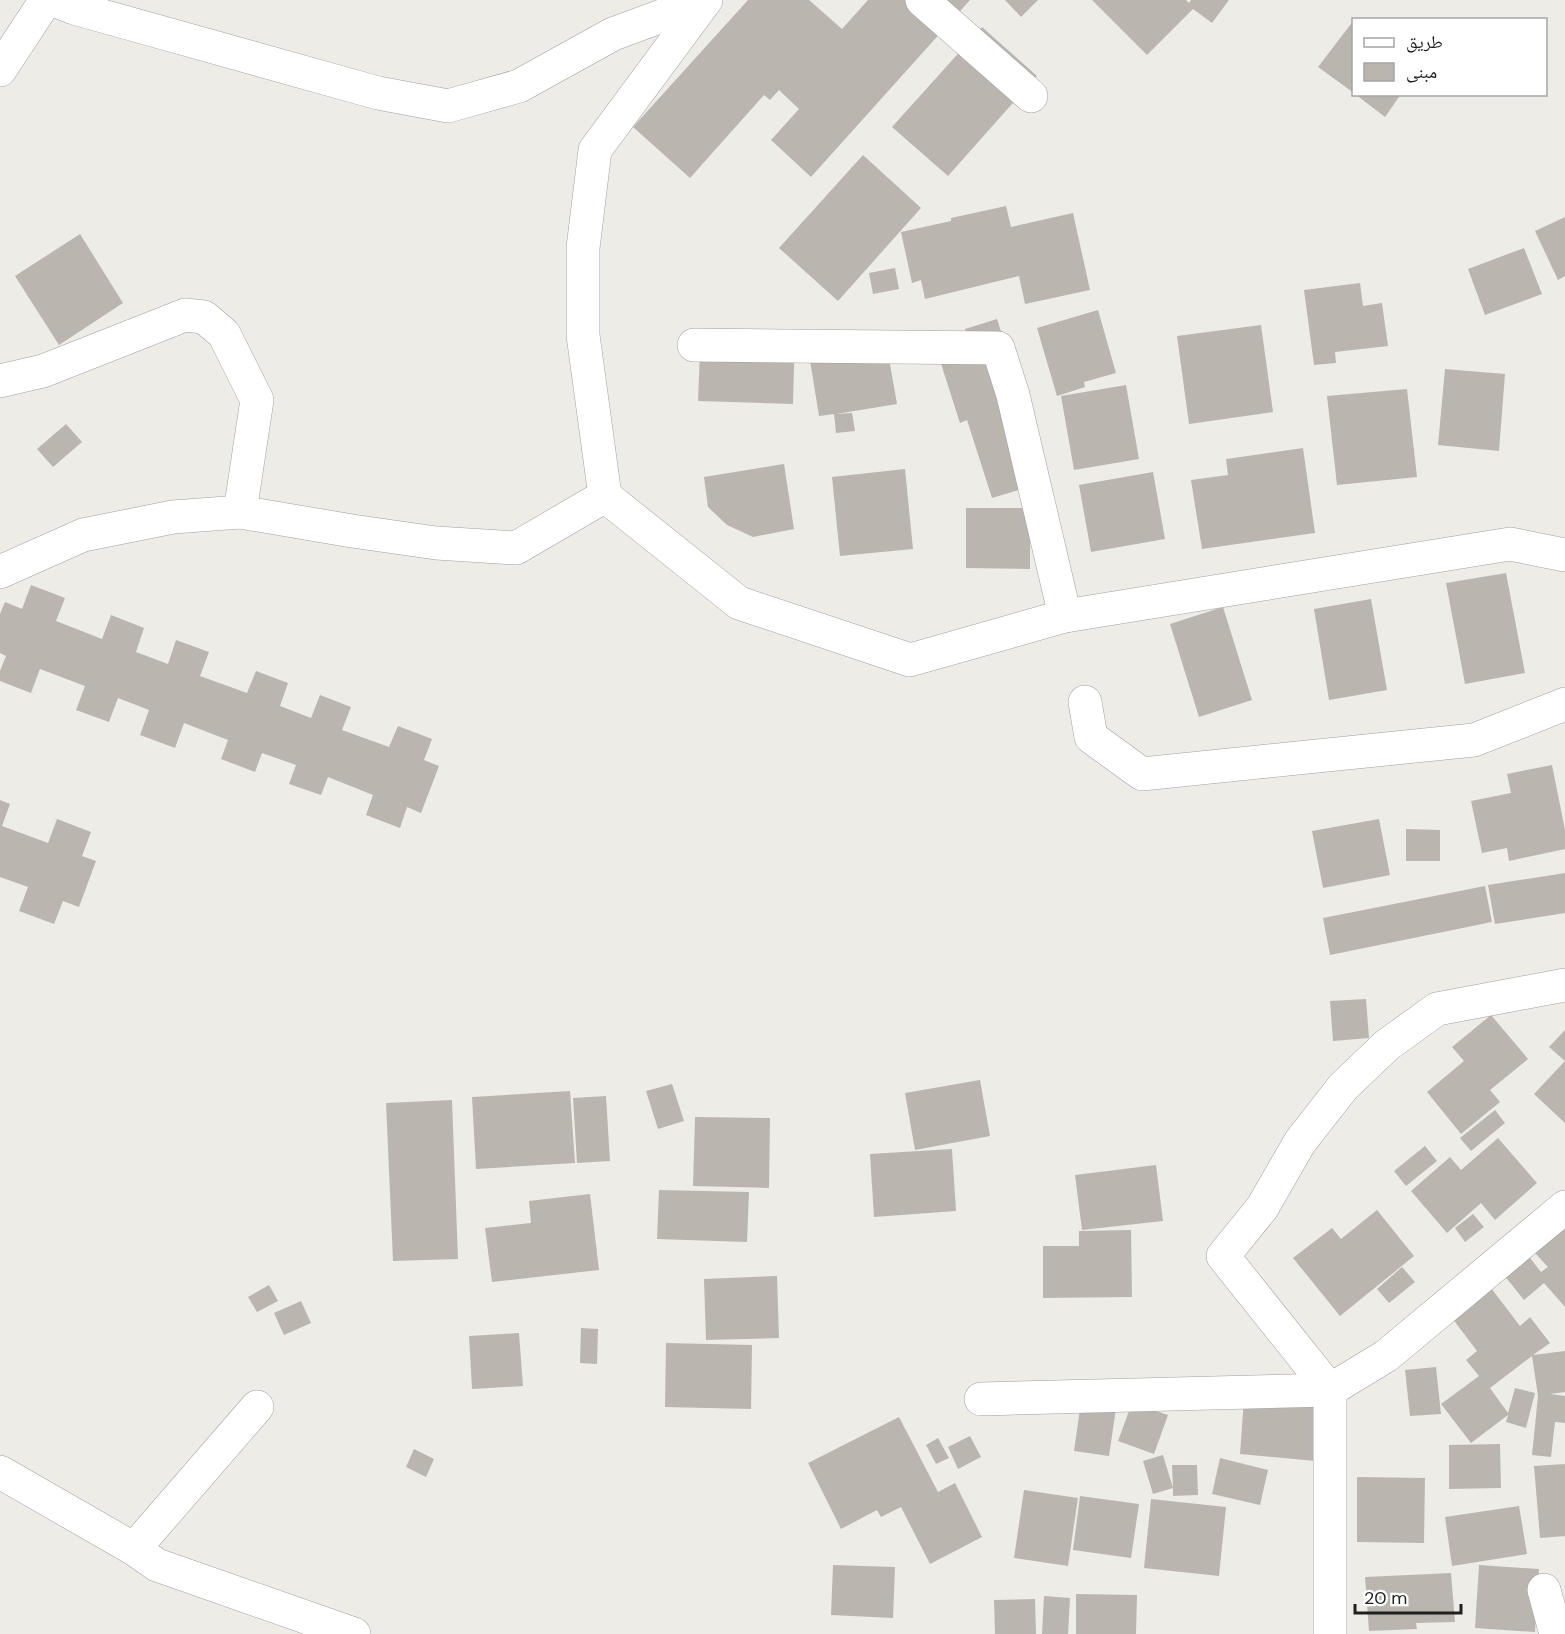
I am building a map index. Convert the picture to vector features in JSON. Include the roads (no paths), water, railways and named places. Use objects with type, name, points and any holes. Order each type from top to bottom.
[{"type":"street","points":[[0,70],[46,0]]},
{"type":"street","points":[[54,0],[74,8],[378,93],[448,106],[519,86],[613,34],[705,0]]},
{"type":"street","points":[[705,0],[596,150],[583,249],[583,335],[605,496],[739,603],[910,660],[1065,616],[1510,544],[1565,555]]},
{"type":"street","points":[[922,0],[1031,96]]},
{"type":"street","points":[[0,381],[43,371],[185,315],[204,317],[224,334],[258,400],[240,512]]},
{"type":"street","points":[[694,345],[998,348],[1013,395],[1065,616]]},
{"type":"street","points":[[0,572],[83,535],[173,517],[240,512],[436,543],[516,548],[605,496]]},
{"type":"street","points":[[1085,702],[1091,736],[1142,774],[1474,740],[1565,704]]},
{"type":"street","points":[[1330,1634],[1330,1390],[1223,1256],[1262,1208],[1300,1142],[1343,1087],[1388,1045],[1437,1009],[1565,985]]},
{"type":"street","points":[[981,1399],[1330,1390],[1386,1356],[1565,1207]]},
{"type":"street","points":[[134,1549],[257,1407]]},
{"type":"street","points":[[0,1472],[134,1549],[157,1565],[354,1634]]},
{"type":"street","points":[[1544,1590],[1556,1634]]}]
